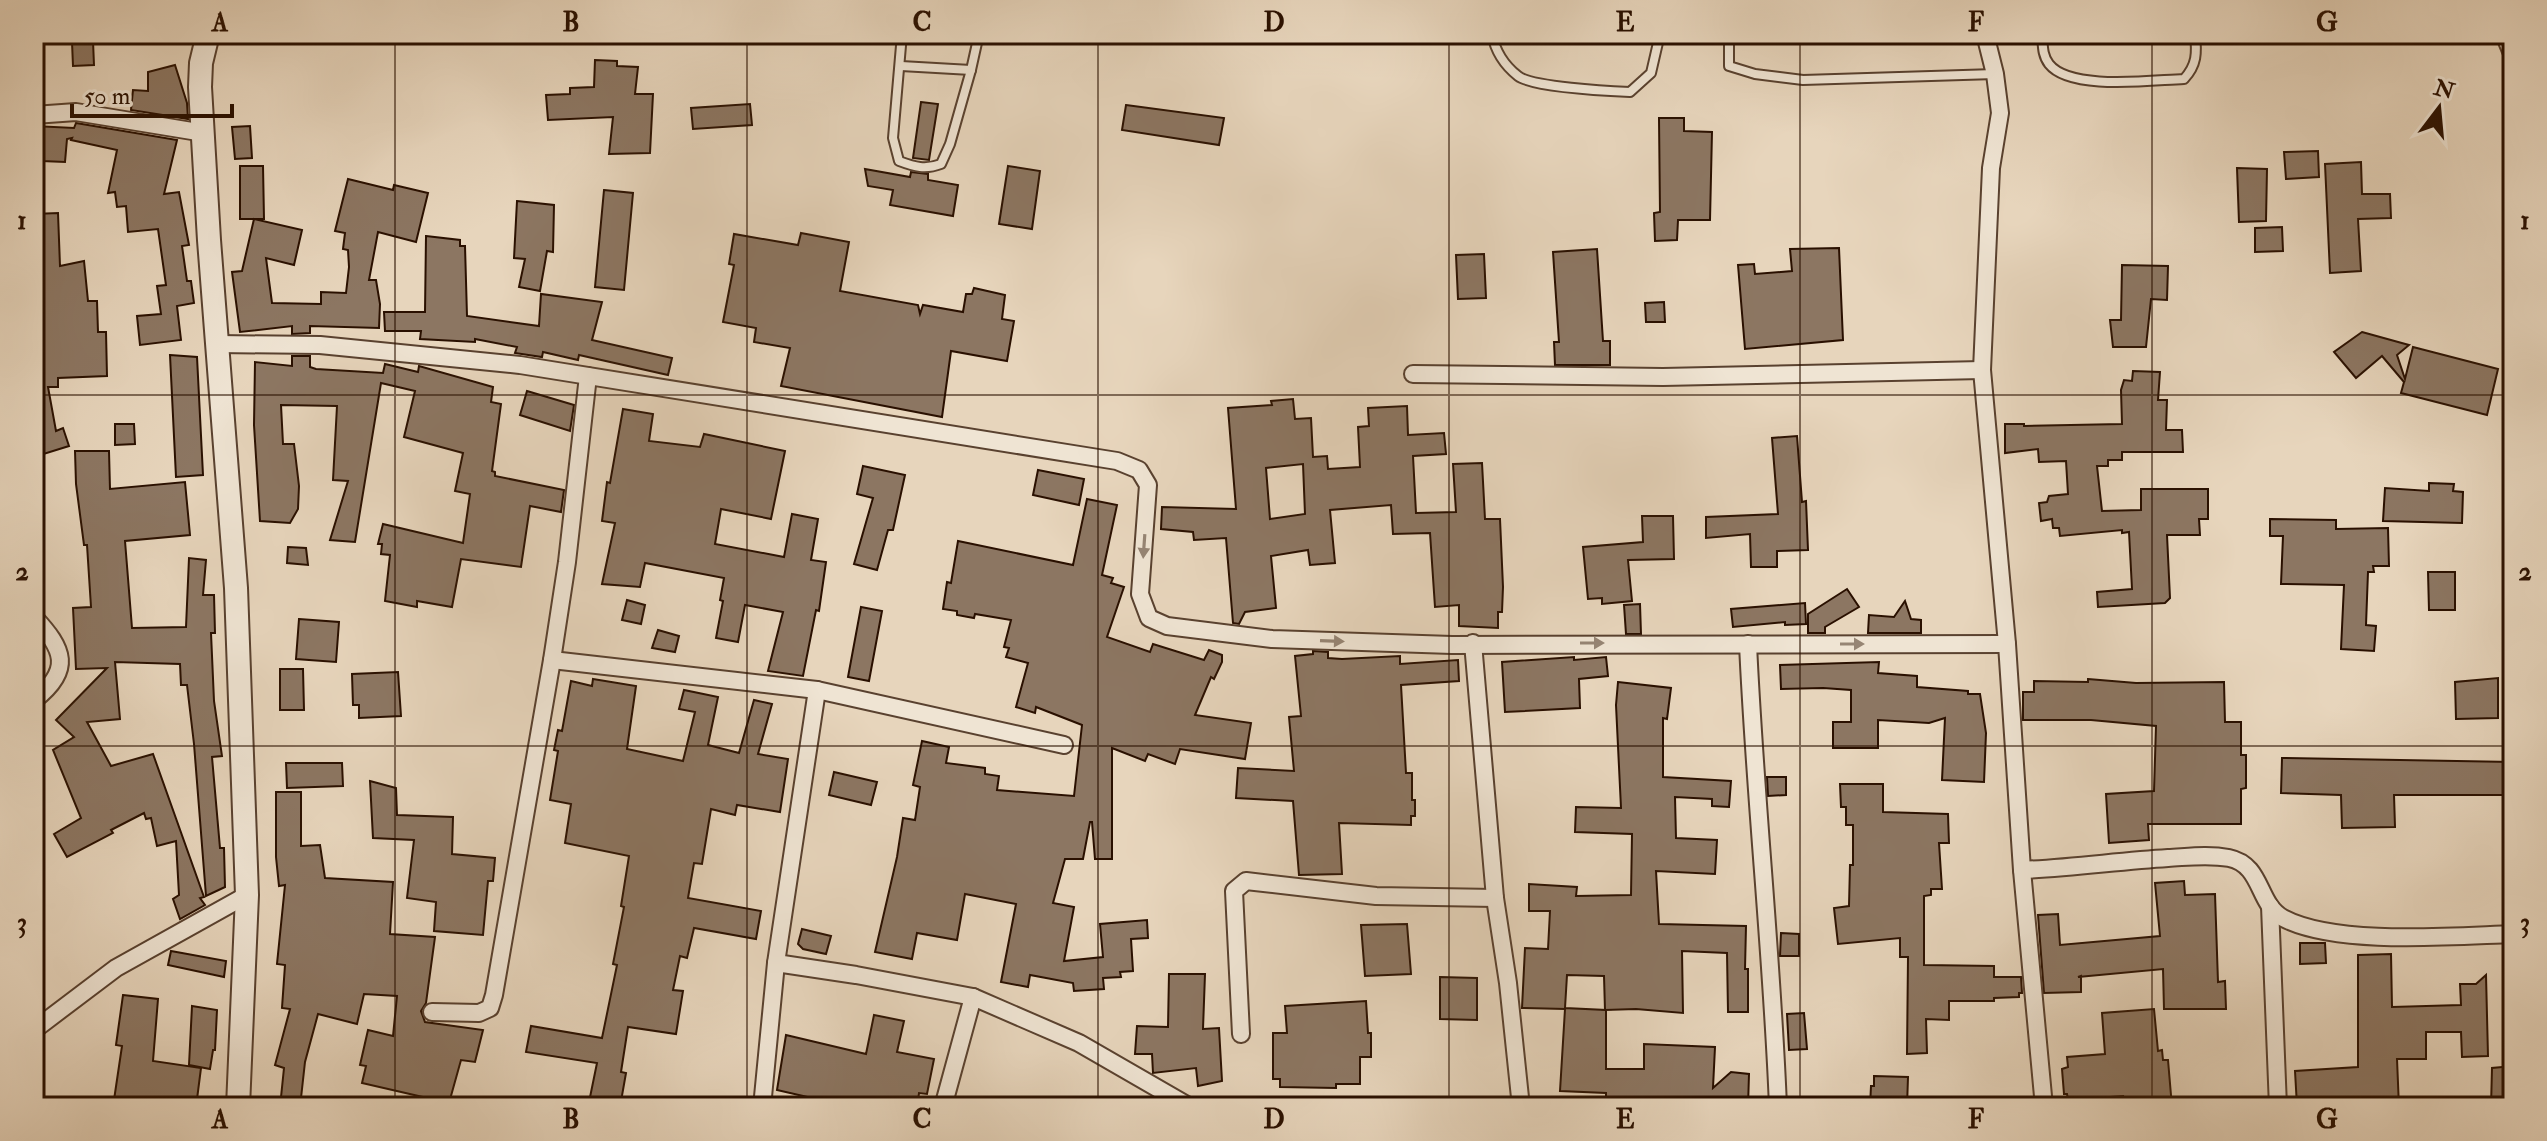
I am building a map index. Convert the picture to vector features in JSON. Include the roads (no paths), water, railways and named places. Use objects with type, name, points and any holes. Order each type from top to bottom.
[{"type":"street","points":[[208,34],[201,63],[204,133],[236,588],[247,895],[238,1107]]},
{"type":"street","points":[[1985,34],[2000,113],[1991,168],[1982,370],[2044,1107]]},
{"type":"street","points":[[2504,34],[2513,56]]},
{"type":"street","points":[[34,115],[76,112],[204,133]]},
{"type":"street","points":[[217,344],[320,345],[520,365],[1117,461],[1139,470],[1148,485],[1140,594],[1149,618],[1167,626],[1272,639],[1452,645],[2007,644]]},
{"type":"street","points":[[1413,374],[1663,377],[1982,370]]},
{"type":"street","points":[[432,1012],[479,1013],[490,1008],[552,660],[588,376]]},
{"type":"street","points":[[34,617],[52,636],[62,656],[60,671],[34,700]]},
{"type":"street","points":[[1473,643],[1495,898],[1510,997],[1521,1107]]},
{"type":"street","points":[[1748,644],[1774,1007],[1778,1107]]},
{"type":"street","points":[[552,660],[817,690],[1064,745]]},
{"type":"street","points":[[762,1107],[776,963],[817,690]]},
{"type":"street","points":[[2022,870],[2211,856],[2245,864],[2257,877],[2270,906],[2279,916],[2295,924],[2340,933],[2417,937],[2513,934]]},
{"type":"street","points":[[1241,1034],[1234,891],[1246,881],[1376,896],[1495,898]]},
{"type":"street","points":[[34,1030],[116,968],[247,895]]},
{"type":"street","points":[[2270,906],[2278,1107]]},
{"type":"street","points":[[776,963],[973,997],[1079,1043],[1190,1107]]},
{"type":"street","points":[[943,1107],[973,997]]},
{"type":"lane","points":[[902,34],[893,138],[899,161],[916,168],[941,164],[950,144],[979,34]]},
{"type":"lane","points":[[1492,34],[1496,50],[1520,78],[1572,88],[1630,92],[1651,73],[1660,34]]},
{"type":"lane","points":[[1729,34],[1729,66],[1755,74],[1803,80],[1995,74]]},
{"type":"lane","points":[[2042,34],[2043,54],[2051,67],[2063,74],[2090,81],[2184,79],[2194,68],[2197,52],[2195,34]]},
{"type":"lane","points":[[901,66],[971,70]]}]
